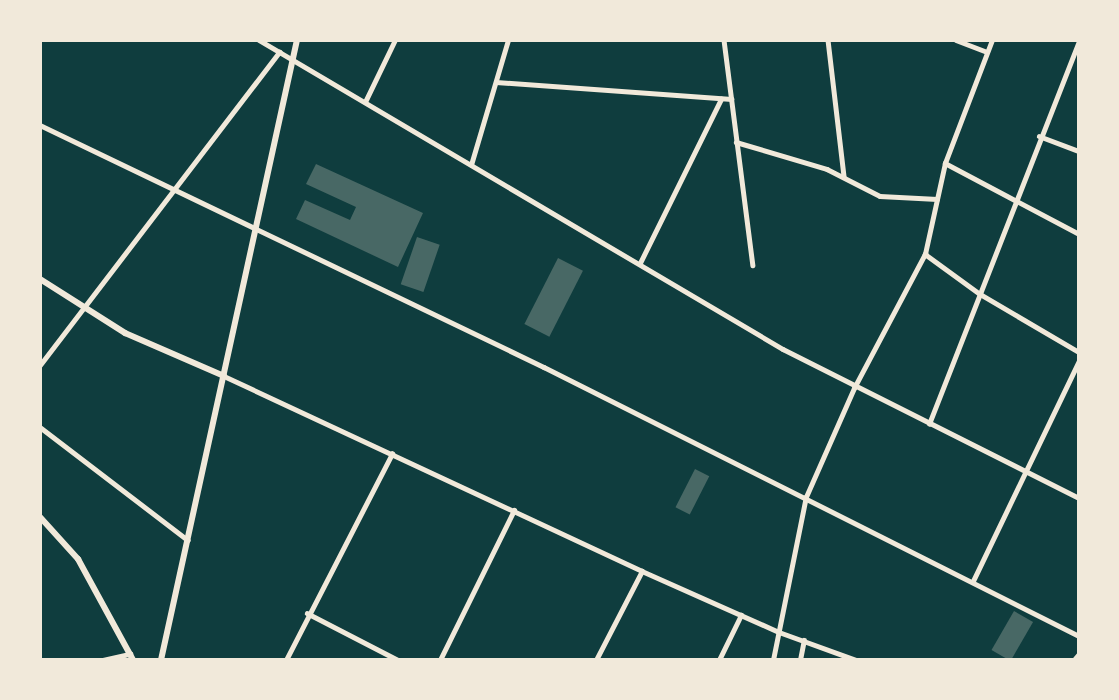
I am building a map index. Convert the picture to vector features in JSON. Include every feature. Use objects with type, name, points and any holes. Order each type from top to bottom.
[{"type":"street","points":[[259,40],[854,387],[1079,498]]},
{"type":"street","points":[[161,660],[297,40]]},
{"type":"street","points":[[365,102],[396,40]]},
{"type":"street","points":[[471,165],[508,40]]},
{"type":"street","points":[[724,40],[752,265]]},
{"type":"street","points":[[828,40],[844,177]]},
{"type":"street","points":[[956,40],[987,52]]},
{"type":"street","points":[[773,660],[806,497],[854,387],[925,254],[944,163],[992,40]]},
{"type":"street","points":[[929,424],[1039,136],[1079,41]]},
{"type":"street","points":[[40,365],[279,52]]},
{"type":"street","points":[[496,82],[731,99]]},
{"type":"street","points":[[640,263],[721,99]]},
{"type":"street","points":[[40,125],[806,497],[1079,636]]},
{"type":"street","points":[[1039,136],[1079,151]]},
{"type":"street","points":[[736,142],[844,177],[880,195],[937,199]]},
{"type":"street","points":[[944,163],[1079,234]]},
{"type":"street","points":[[925,254],[979,294],[1079,352]]},
{"type":"street","points":[[40,279],[82,310],[642,571],[779,632],[856,660]]},
{"type":"street","points":[[973,581],[1079,361]]},
{"type":"street","points":[[40,427],[189,540]]},
{"type":"street","points":[[286,660],[307,613],[392,454]]},
{"type":"street","points":[[440,660],[514,510]]},
{"type":"street","points":[[40,517],[78,559],[131,657],[103,660]]},
{"type":"street","points":[[596,660],[642,571]]},
{"type":"street","points":[[307,613],[398,660]]},
{"type":"street","points":[[719,660],[741,615]]},
{"type":"street","points":[[800,660],[804,640]]},
{"type":"street","points":[[1074,660],[1079,654]]},
{"type":"building","points":[[316,164],[423,213],[398,267],[296,219],[305,200],[350,220],[356,207],[306,184]]},
{"type":"building","points":[[417,237],[440,245],[423,292],[401,284]]},
{"type":"building","points":[[558,258],[583,271],[549,337],[524,324]]},
{"type":"building","points":[[695,469],[709,476],[690,515],[675,507]]},
{"type":"building","points":[[1014,611],[1033,622],[1011,660],[992,650]]}]
